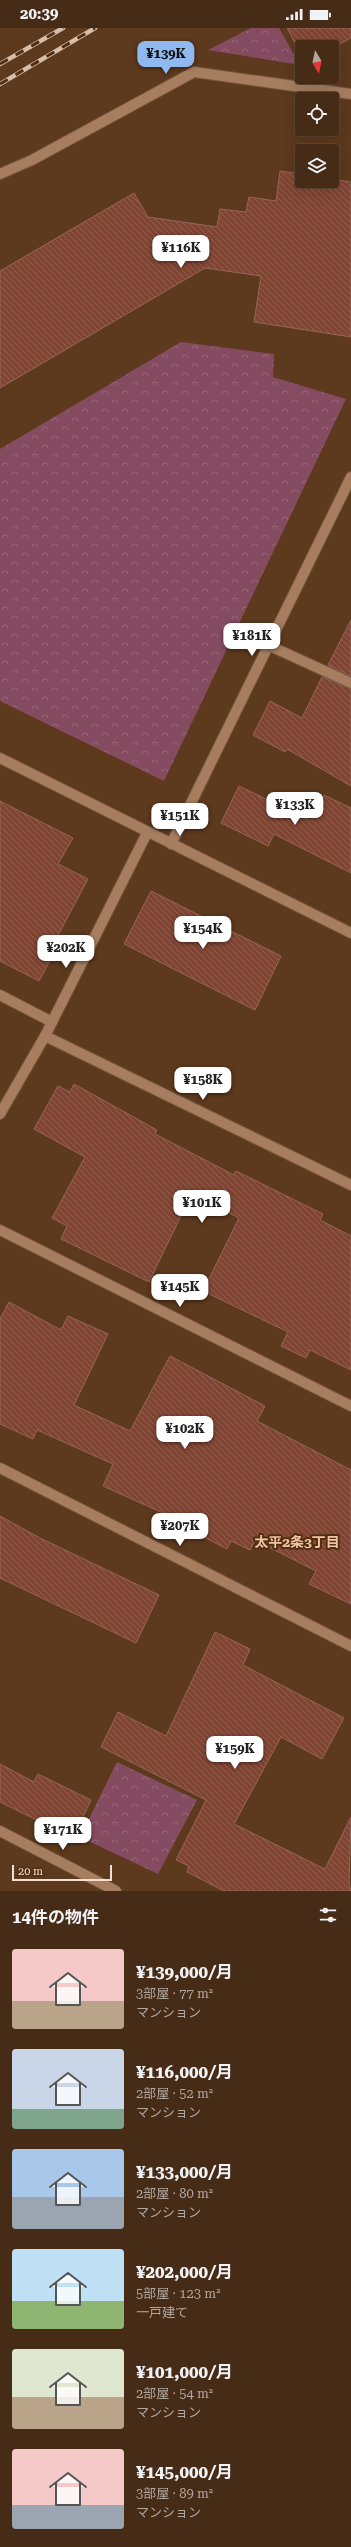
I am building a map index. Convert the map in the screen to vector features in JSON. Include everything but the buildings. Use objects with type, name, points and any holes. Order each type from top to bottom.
[{"type":"street","points":[[0,174],[32,160],[194,72],[351,94]]},
{"type":"street","points":[[171,844],[270,646],[351,477]]},
{"type":"street","points":[[270,646],[351,683]]},
{"type":"street","points":[[0,758],[147,833],[351,933]]},
{"type":"street","points":[[0,1114],[45,1036],[147,833]]},
{"type":"street","points":[[0,995],[52,1022]]},
{"type":"street","points":[[45,1036],[351,1185]]},
{"type":"street","points":[[0,1230],[351,1406]]},
{"type":"street","points":[[0,1468],[351,1646]]},
{"type":"street","points":[[0,1831],[116,1891]]},
{"type":"green space","points":[[251,28],[279,28],[295,56],[295,64],[208,50]]},
{"type":"green space","points":[[181,342],[274,354],[273,377],[346,399],[164,781],[0,701],[0,449]]},
{"type":"green space","points":[[117,1762],[197,1800],[158,1874],[80,1837]]},
{"type":"railway","points":[[0,64],[63,28]]},
{"type":"railway","points":[[0,84],[95,28]]},
{"type":"district","name":"太平2条3丁目","points":[[297,1542]]}]
